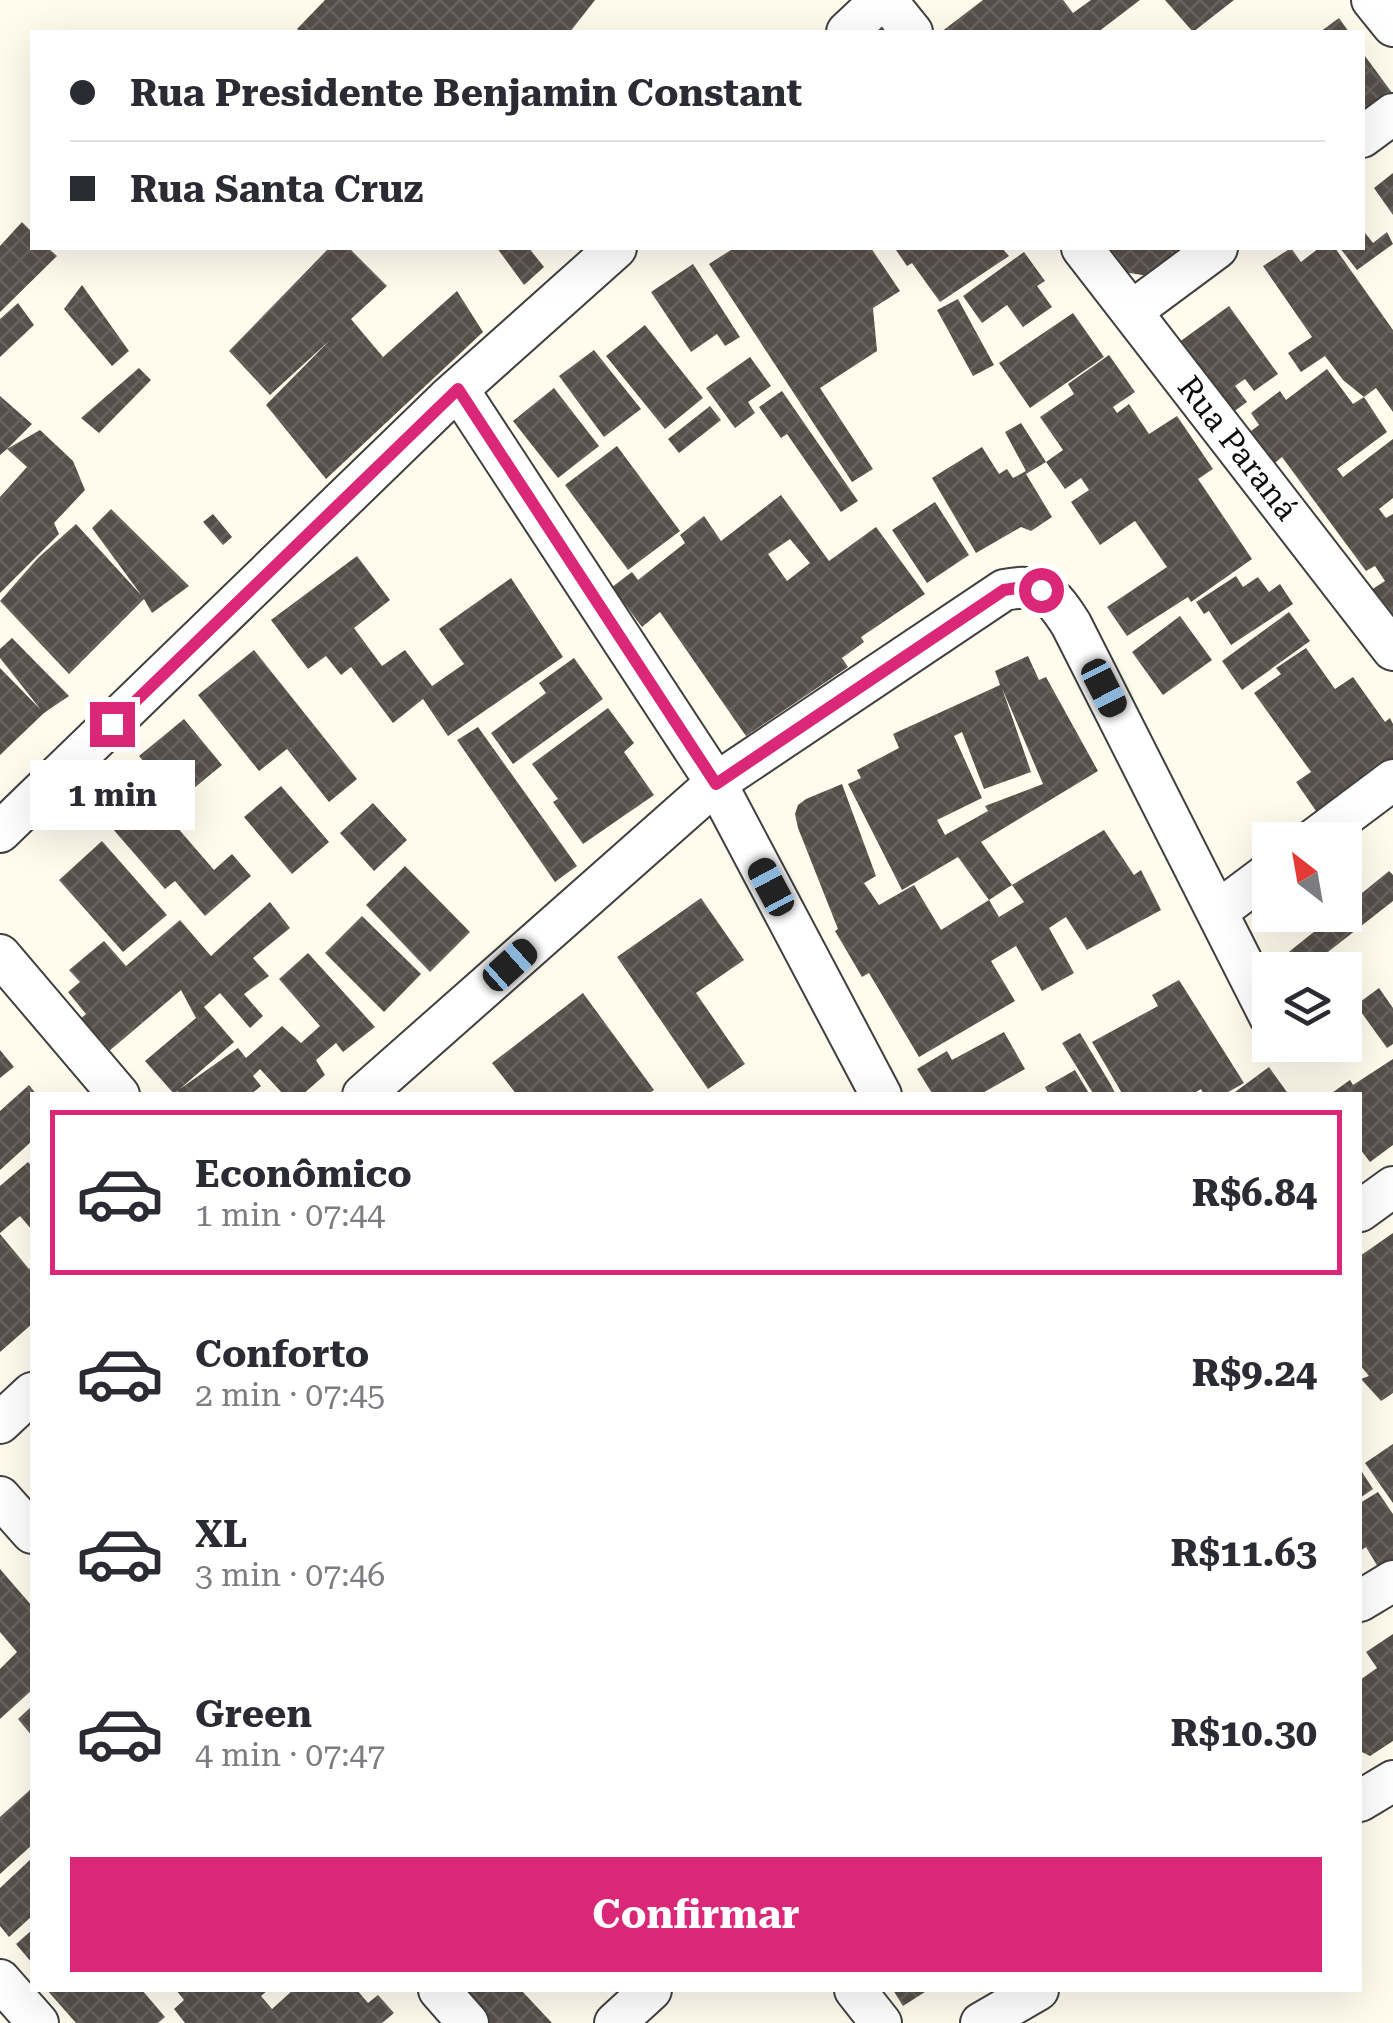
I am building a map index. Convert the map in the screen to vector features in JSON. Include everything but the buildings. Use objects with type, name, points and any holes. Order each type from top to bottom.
[{"type":"street","points":[[849,30],[883,0],[910,30]]},
{"type":"street","points":[[1372,0],[1393,26]]},
{"type":"street","points":[[1365,136],[1393,114]]},
{"type":"street","points":[[0,832],[458,389],[614,250]]},
{"type":"street","name":"Rua Paraná","points":[[1084,250],[1393,650]]},
{"type":"street","points":[[1132,311],[1214,250]]},
{"type":"street","points":[[458,389],[716,784],[880,1092]]},
{"type":"street","points":[[366,1092],[716,784],[1004,590],[1031,586],[1056,600],[1071,624],[1252,980]]},
{"type":"street","points":[[1337,822],[1393,780]]},
{"type":"street","points":[[1218,911],[1252,886]]},
{"type":"street","points":[[0,956],[116,1092]]},
{"type":"street","points":[[1362,1209],[1393,1186]]},
{"type":"street","points":[[0,1423],[30,1396]]},
{"type":"street","points":[[0,1497],[30,1531]]},
{"type":"street","points":[[1362,1600],[1393,1581]]},
{"type":"street","points":[[1362,1799],[1393,1781]]},
{"type":"street","points":[[0,1980],[38,2023]]},
{"type":"street","points":[[441,1992],[468,2023]]},
{"type":"street","points":[[616,2023],[650,1992]]},
{"type":"street","points":[[857,1992],[881,2023]]},
{"type":"street","points":[[982,2023],[1035,1992]]},
{"type":"route","points":[[112,724],[458,389],[716,784],[1004,590],[1031,586],[1041,590]]}]
